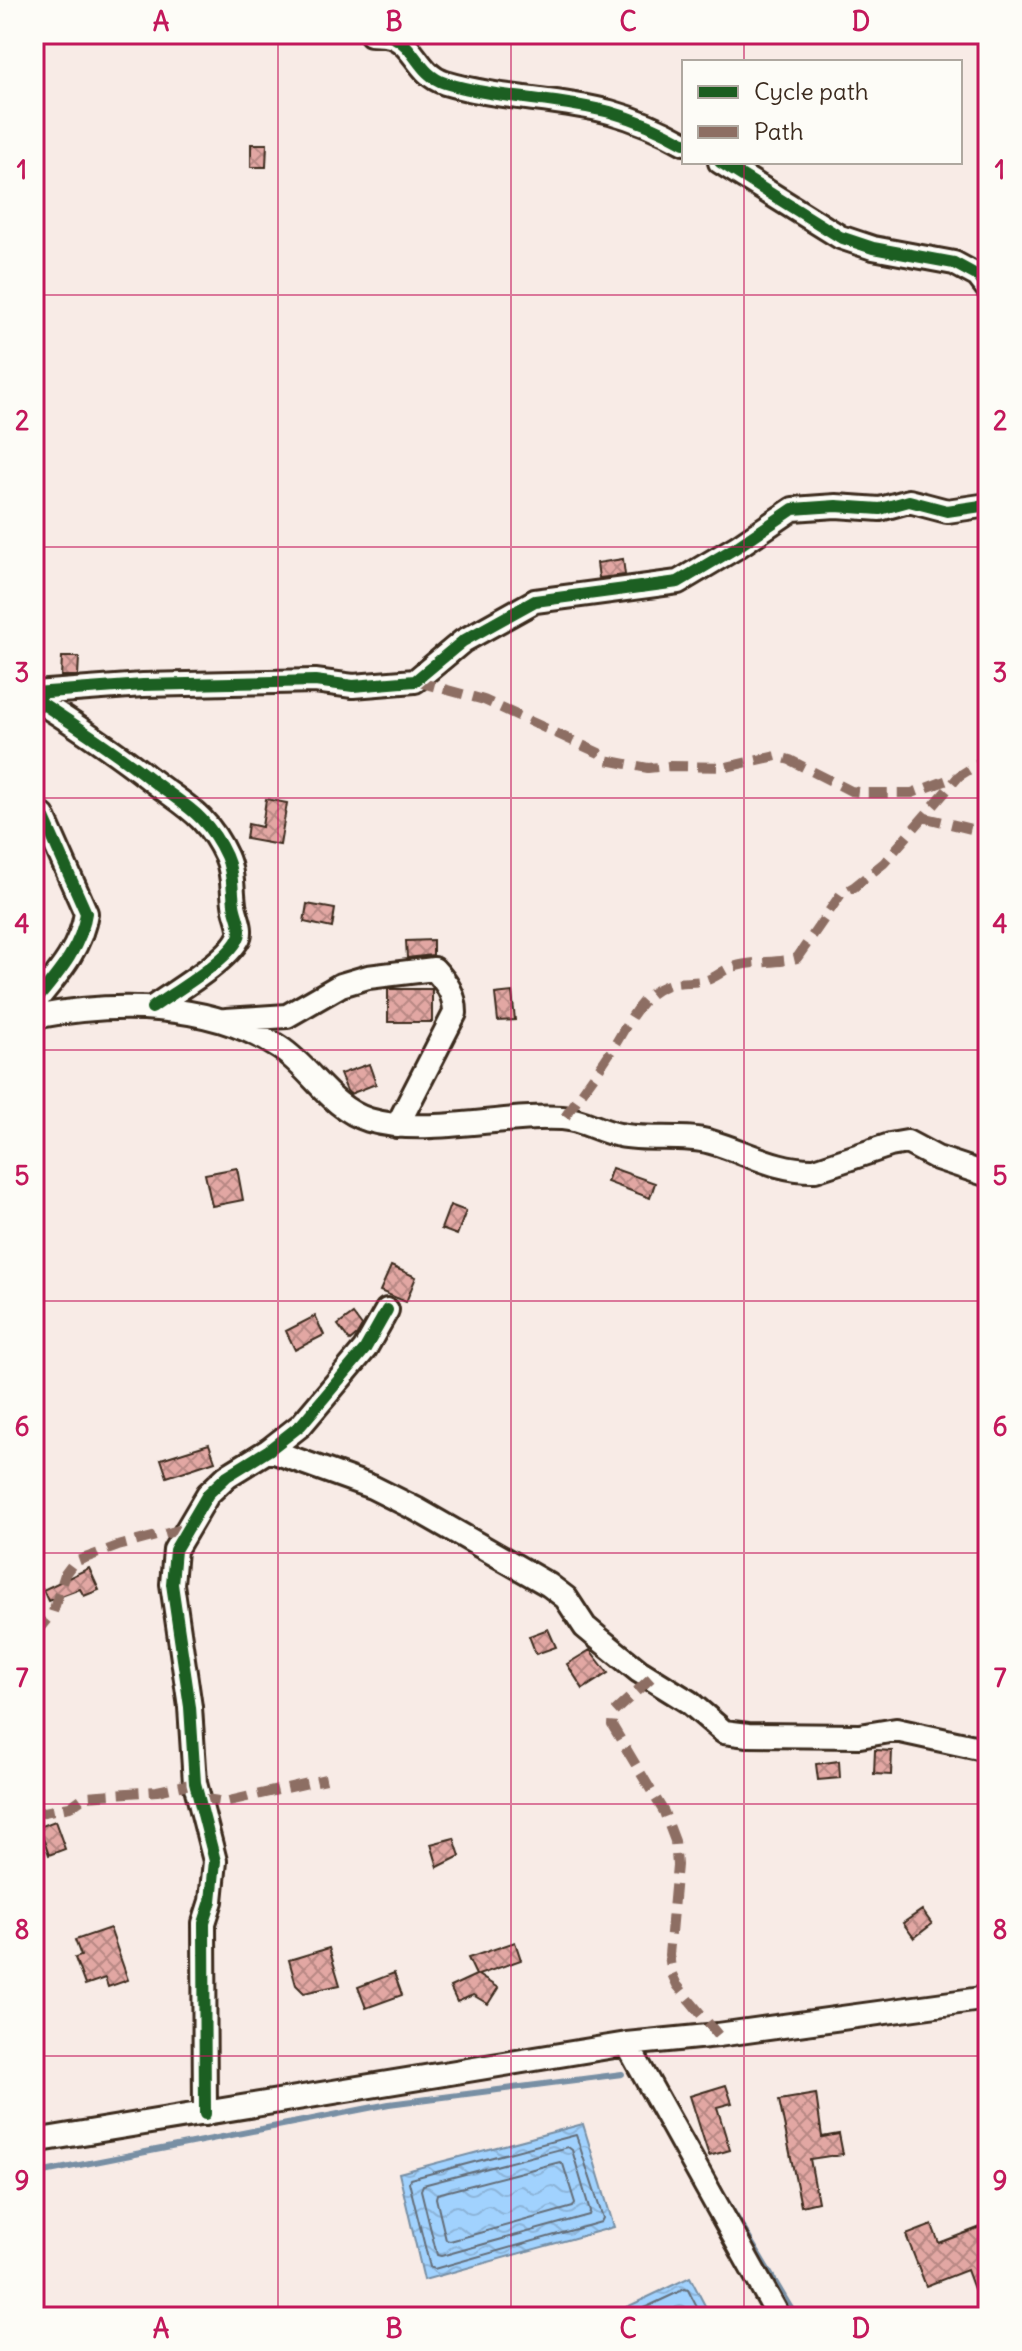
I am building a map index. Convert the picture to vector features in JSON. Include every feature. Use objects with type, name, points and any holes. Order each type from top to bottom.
[{"type":"street","points":[[371,34],[393,36],[424,71],[438,81],[610,112],[660,130],[682,142]]},
{"type":"street","points":[[723,164],[840,237],[873,248],[954,263],[978,276],[988,289]]},
{"type":"street","points":[[34,696],[143,685],[315,681],[353,686],[415,681],[463,641],[535,601],[678,582],[793,509],[836,506],[880,509],[909,501],[947,511],[988,505]]},
{"type":"street","points":[[34,696],[124,757],[186,804],[210,828],[226,857],[241,931],[238,939],[229,951],[202,973],[152,1008]]},
{"type":"street","points":[[34,810],[43,816],[86,913],[84,930],[65,963],[34,1003]]},
{"type":"street","points":[[34,1017],[79,1009],[152,1008],[225,1020],[287,1016],[341,985],[368,977],[434,969],[455,1000],[455,1013],[397,1126]]},
{"type":"street","points":[[225,1020],[281,1048],[337,1102],[366,1119],[397,1126],[565,1117],[619,1135],[708,1141],[763,1162],[804,1171],[907,1142],[937,1158],[988,1175]]},
{"type":"street","points":[[205,2114],[204,1923],[213,1890],[215,1861],[195,1783],[190,1707],[172,1584],[175,1550],[208,1494],[227,1476],[269,1450],[301,1425],[365,1349],[387,1310]]},
{"type":"street","points":[[269,1450],[372,1487],[549,1585],[566,1598],[585,1627],[639,1671],[689,1702],[724,1732],[860,1736],[896,1730],[988,1750]]},
{"type":"street","points":[[34,2141],[627,2044],[718,2035],[988,1998]]},
{"type":"street","points":[[627,2044],[779,2317]]},
{"type":"water","points":[[583,2124],[614,2227],[424,2280],[399,2173]]},
{"type":"water","points":[[690,2277],[711,2317],[606,2317]]},
{"type":"building","points":[[251,144],[267,144],[266,167],[251,167]]},
{"type":"building","points":[[623,559],[625,575],[599,578],[597,563]]},
{"type":"building","points":[[62,657],[79,657],[78,676],[61,676]]},
{"type":"building","points":[[266,799],[287,803],[280,845],[246,839],[248,824],[262,827]]},
{"type":"building","points":[[307,904],[335,909],[332,928],[304,922]]},
{"type":"building","points":[[433,940],[433,955],[407,958],[406,941]]},
{"type":"building","points":[[388,989],[432,989],[432,1022],[388,1022]]},
{"type":"building","points":[[512,992],[515,1020],[498,1021],[495,994]]},
{"type":"building","points":[[369,1064],[376,1084],[350,1094],[340,1074]]},
{"type":"building","points":[[237,1168],[243,1200],[212,1206],[205,1174]]},
{"type":"building","points":[[612,1168],[655,1183],[650,1198],[607,1182]]},
{"type":"building","points":[[450,1205],[466,1211],[457,1235],[441,1229]]},
{"type":"building","points":[[391,1266],[416,1277],[406,1302],[380,1291]]},
{"type":"building","points":[[353,1314],[362,1326],[350,1341],[338,1325]]},
{"type":"building","points":[[315,1316],[324,1335],[295,1350],[286,1331]]},
{"type":"building","points":[[209,1444],[215,1461],[167,1477],[161,1459]]},
{"type":"building","points":[[89,1568],[99,1590],[84,1596],[80,1589],[48,1601],[43,1590]]},
{"type":"building","points":[[548,1629],[556,1647],[536,1654],[529,1636]]},
{"type":"building","points":[[590,1650],[608,1673],[583,1689],[567,1664]]},
{"type":"building","points":[[875,1750],[892,1751],[891,1775],[874,1774]]},
{"type":"building","points":[[839,1761],[840,1778],[818,1780],[816,1764]]},
{"type":"building","points":[[55,1821],[65,1849],[49,1855],[39,1827]]},
{"type":"building","points":[[454,1838],[460,1856],[438,1867],[431,1844]]},
{"type":"building","points":[[922,1910],[932,1924],[914,1938],[903,1923]]},
{"type":"building","points":[[110,1928],[128,1980],[108,1987],[105,1978],[85,1985],[75,1958],[81,1956],[75,1940]]},
{"type":"building","points":[[515,1942],[521,1960],[478,1975],[498,1988],[488,2004],[473,1995],[457,2002],[450,1987],[476,1975],[468,1958]]},
{"type":"building","points":[[329,1948],[340,1985],[304,1993],[296,1985],[289,1960]]},
{"type":"building","points":[[394,1973],[402,1995],[366,2008],[358,1987]]},
{"type":"building","points":[[726,2085],[732,2103],[717,2107],[730,2150],[709,2156],[690,2096]]},
{"type":"building","points":[[816,2094],[822,2137],[839,2134],[843,2154],[810,2159],[818,2202],[801,2206],[779,2100]]},
{"type":"building","points":[[932,2225],[939,2243],[983,2226],[988,2240],[988,2247],[984,2248],[988,2261],[988,2284],[974,2289],[967,2270],[926,2286],[906,2235]]},
{"type":"waterway","points":[[34,2174],[389,2104],[622,2074]]},
{"type":"waterway","points":[[728,2203],[796,2317]]},
{"type":"marked path","points":[[415,681],[484,700],[599,753],[606,760],[648,768],[726,767],[776,756],[851,791],[867,793],[912,793],[956,777]]},
{"type":"marked path","points":[[565,1117],[648,997],[665,986],[706,980],[730,968],[797,958],[841,894],[884,863],[959,776],[988,758]]},
{"type":"marked path","points":[[922,817],[988,833]]},
{"type":"marked path","points":[[34,1635],[53,1612],[65,1574],[74,1562],[118,1546],[187,1528]]},
{"type":"marked path","points":[[651,1678],[613,1713],[612,1725],[664,1812],[675,1841],[677,1865],[669,1955],[672,1974],[677,1985],[718,2035]]},
{"type":"marked path","points":[[199,1798],[225,1802],[326,1779]]},
{"type":"marked path","points":[[34,1814],[70,1807],[85,1796],[157,1791],[195,1783]]},
{"type":"cycle path","points":[[371,34],[389,36],[402,42],[429,74],[445,83],[610,112],[648,125],[682,142]]},
{"type":"cycle path","points":[[723,164],[840,237],[873,248],[954,263],[978,276],[988,289]]},
{"type":"cycle path","points":[[34,693],[143,685],[315,681],[353,686],[415,681],[463,641],[535,601],[678,582],[793,509],[836,506],[880,509],[909,501],[947,511],[988,505]]},
{"type":"cycle path","points":[[34,698],[107,747],[193,812],[211,830],[228,862],[240,926],[238,939],[211,967],[152,1008]]},
{"type":"cycle path","points":[[34,810],[43,816],[86,913],[73,950],[34,1003]]},
{"type":"cycle path","points":[[205,2114],[204,1923],[211,1901],[215,1861],[195,1783],[190,1707],[172,1584],[175,1550],[208,1494],[227,1476],[269,1450],[301,1425],[365,1349],[387,1310]]}]
